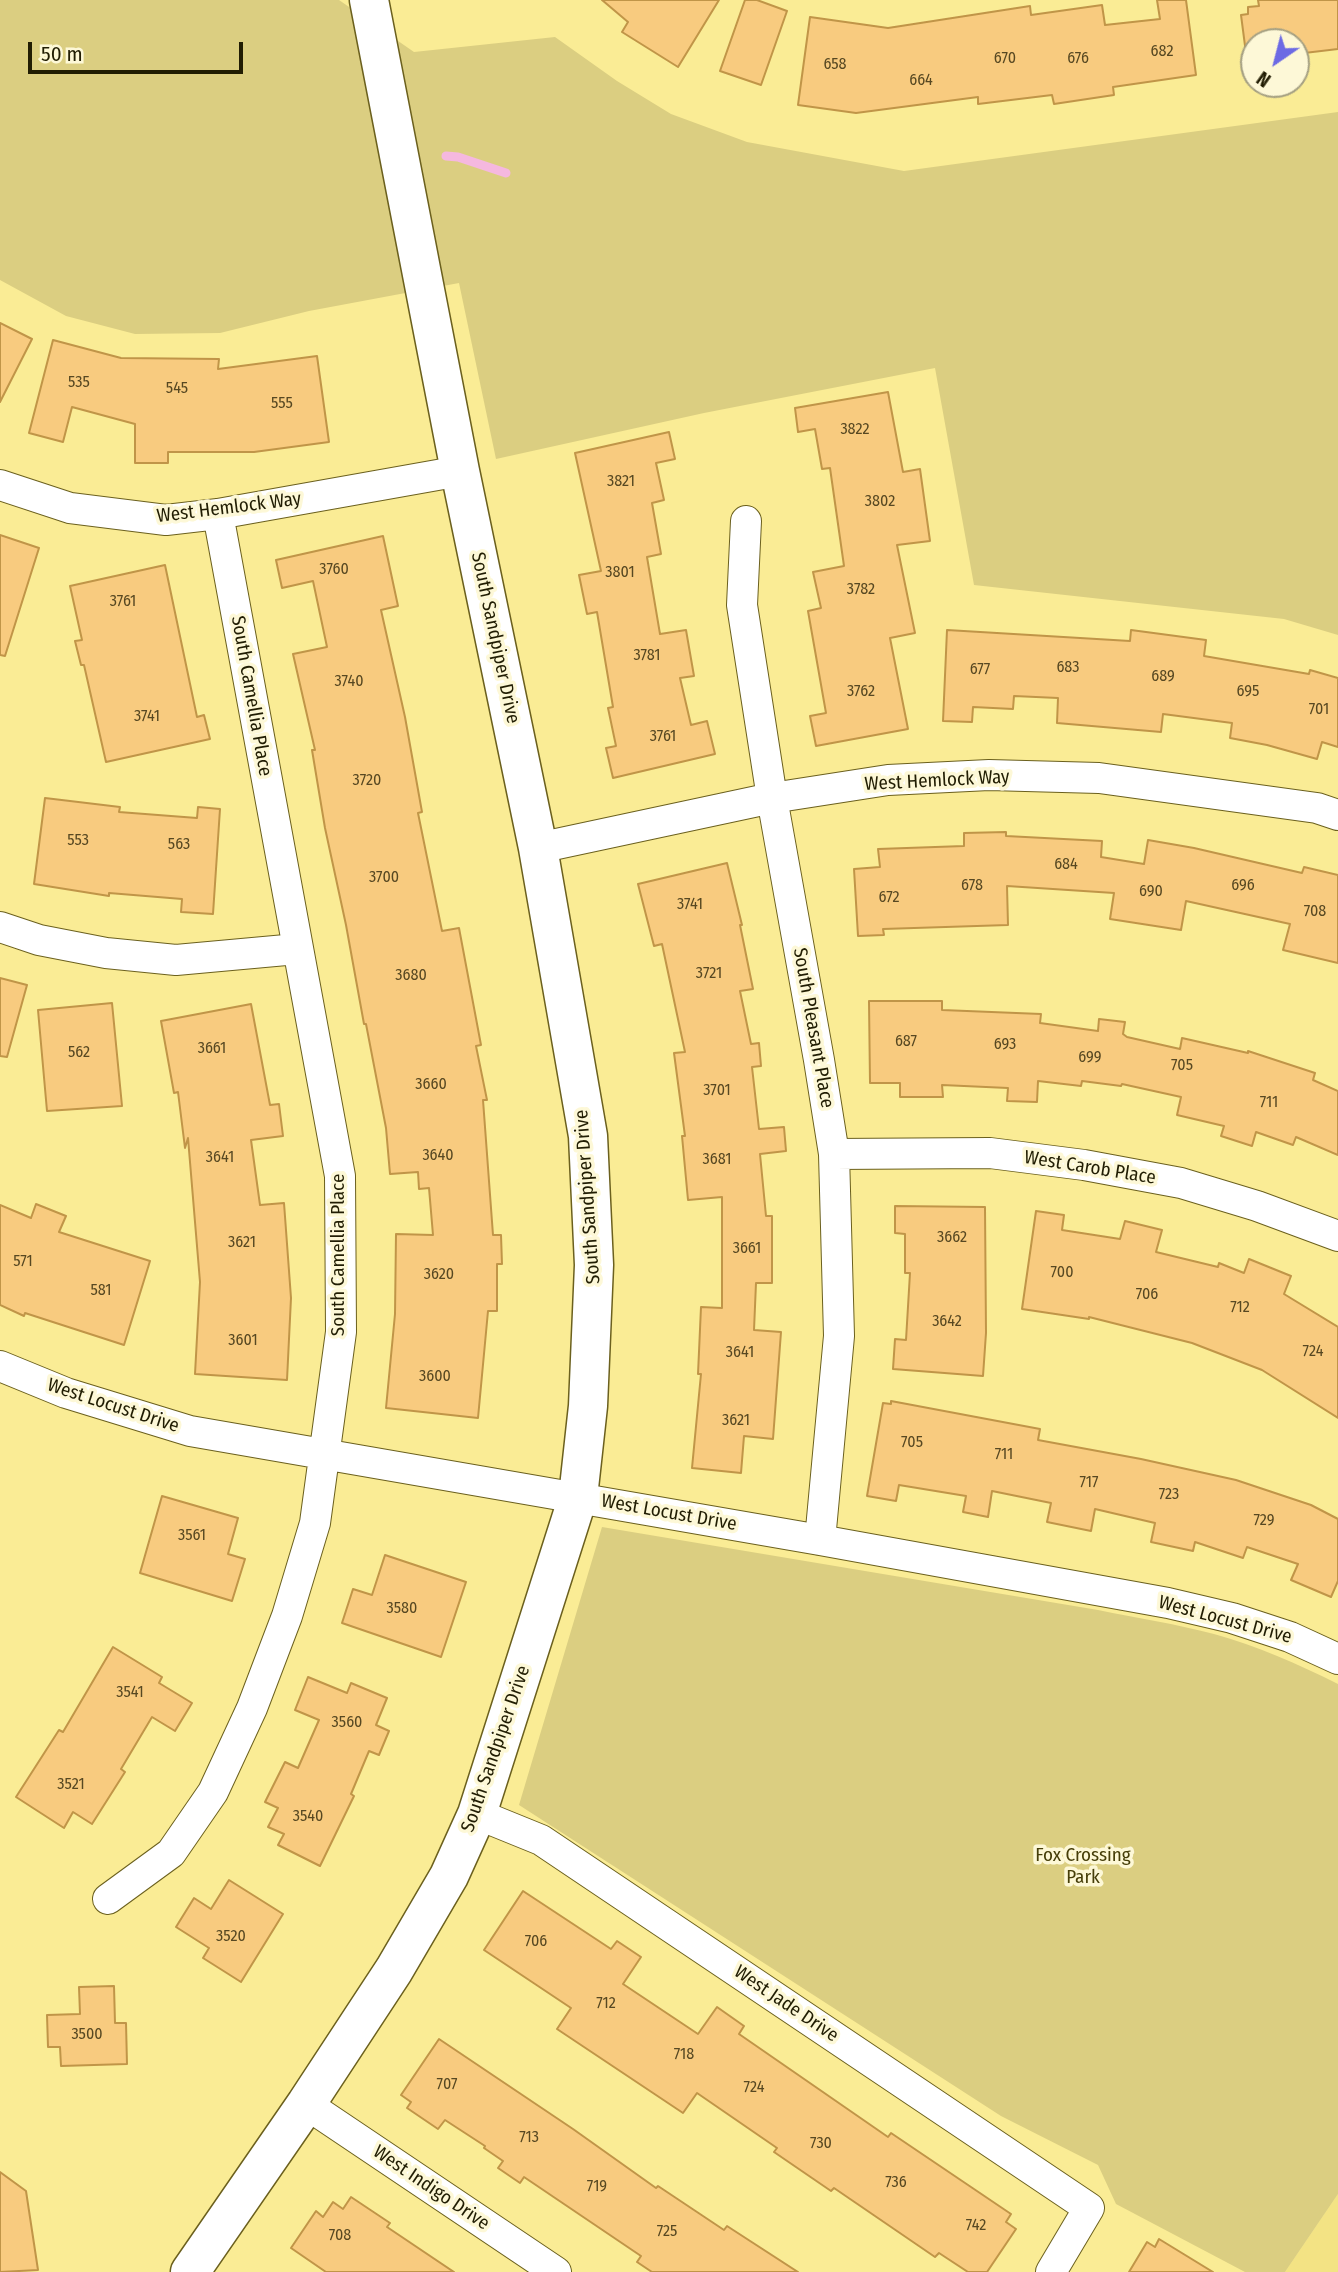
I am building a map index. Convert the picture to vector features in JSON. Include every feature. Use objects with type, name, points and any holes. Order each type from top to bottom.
[{"type":"street","name":"South Sandpiper Drive","points":[[190,2272],[306,2104],[413,1938],[449,1876],[477,1814],[578,1497],[593,1326],[592,1198],[588,1136],[538,848],[460,471],[369,0]]},
{"type":"street","name":"West Hemlock Way","points":[[0,485],[70,508],[166,520],[218,514],[460,471]]},
{"type":"street","name":"South Camellia Place","points":[[108,1899],[171,1853],[213,1792],[252,1708],[287,1616],[314,1523],[341,1332],[340,1176],[218,514]]},
{"type":"street","name":"South Pleasant Place","points":[[746,520],[742,606],[772,799],[834,1154],[839,1336],[820,1539]]},
{"type":"street","name":"West Hemlock Way","points":[[538,848],[772,799],[888,780],[989,775],[1099,778],[1317,808],[1338,816]]},
{"type":"street","points":[[0,927],[39,940],[106,953],[176,960],[297,949]]},
{"type":"street","name":"West Carob Place","points":[[834,1154],[990,1153],[1084,1165],[1181,1183],[1258,1206],[1338,1236]]},
{"type":"street","name":"West Locust Drive","points":[[0,1366],[66,1393],[190,1431],[820,1539],[1167,1603],[1232,1618],[1290,1637],[1338,1659]]},
{"type":"street","name":"West Jade Drive","points":[[477,1814],[541,1840],[1089,2208],[1051,2272]]},
{"type":"street","name":"West Indigo Drive","points":[[306,2104],[556,2272]]},
{"type":"shaded area","points":[[1338,2194],[1338,2272],[1285,2272]]},
{"type":"green space","points":[[0,0],[339,0],[414,52],[555,37],[617,81],[671,114],[747,142],[904,171],[1338,112],[1338,635],[1284,619],[974,585],[935,368],[704,413],[496,459],[459,283],[309,311],[220,333],[135,334],[66,316],[0,280]]},
{"type":"green space","name":"Fox Crossing Park","points":[[602,1527],[1185,1627],[1262,1650],[1338,1684],[1338,2194],[1285,2272],[1245,2272],[1116,2204],[1098,2165],[1001,2116],[519,1805]]},
{"type":"building","points":[[602,0],[719,0],[678,67],[622,32],[628,22]]},
{"type":"building","points":[[745,0],[757,0],[787,11],[761,85],[720,71]]},
{"type":"building","points":[[1157,0],[1186,0],[1196,75],[1113,87],[1114,95],[1054,104],[1052,95],[978,104],[978,97],[856,113],[798,105],[810,17],[888,28],[1030,6],[1031,15],[1102,5],[1105,25],[1160,19]]},
{"type":"building","points":[[1258,0],[1338,0],[1338,49],[1310,52],[1310,28],[1243,28],[1241,15],[1248,14],[1248,7],[1259,6]]},
{"type":"building","points":[[0,323],[32,339],[0,402]]},
{"type":"building","points":[[53,340],[121,358],[219,359],[218,369],[317,356],[329,442],[254,452],[168,452],[168,463],[135,463],[135,424],[72,407],[63,442],[29,433]]},
{"type":"building","points":[[888,392],[903,472],[920,469],[930,541],[897,545],[915,633],[890,638],[908,729],[816,746],[810,716],[826,713],[808,611],[821,608],[813,572],[844,566],[830,468],[822,469],[815,429],[798,432],[795,408]]},
{"type":"building","points":[[669,432],[675,459],[656,463],[664,500],[652,503],[661,554],[647,557],[660,634],[686,630],[694,676],[680,678],[691,725],[707,721],[715,754],[613,778],[606,748],[616,746],[608,708],[613,707],[597,612],[587,614],[579,575],[601,571],[575,453]]},
{"type":"building","points":[[0,535],[39,548],[5,656],[0,655]]},
{"type":"building","points":[[383,536],[398,606],[381,610],[405,717],[422,812],[418,813],[442,931],[459,928],[481,1045],[476,1046],[487,1100],[483,1100],[493,1235],[501,1235],[502,1264],[497,1264],[497,1311],[488,1311],[478,1418],[386,1408],[395,1314],[396,1234],[433,1235],[429,1188],[419,1189],[418,1172],[390,1174],[386,1128],[325,828],[312,750],[315,750],[293,654],[327,647],[313,581],[282,588],[276,560]]},
{"type":"building","points":[[165,565],[197,717],[204,715],[210,739],[106,762],[84,665],[81,665],[75,641],[82,640],[70,586]]},
{"type":"building","points":[[947,630],[1130,641],[1131,630],[1206,640],[1204,656],[1309,674],[1310,670],[1338,678],[1338,747],[1322,742],[1317,759],[1230,738],[1232,723],[1163,714],[1161,732],[1057,723],[1058,698],[1014,696],[1013,709],[973,707],[972,722],[943,721]]},
{"type":"building","points":[[45,798],[120,807],[119,812],[197,818],[198,807],[220,809],[213,914],[181,912],[182,899],[109,893],[109,896],[34,884]]},
{"type":"building","points":[[1006,832],[1006,836],[1102,841],[1101,857],[1144,864],[1148,840],[1302,873],[1304,867],[1338,875],[1338,963],[1283,950],[1290,924],[1186,901],[1181,930],[1110,919],[1114,893],[1007,886],[1008,925],[883,929],[884,935],[858,936],[854,869],[880,867],[878,849],[964,846],[964,833]]},
{"type":"building","points":[[727,863],[742,925],[753,989],[740,991],[751,1044],[759,1043],[761,1066],[752,1067],[759,1129],[784,1127],[786,1151],[760,1154],[766,1216],[772,1216],[772,1283],[756,1283],[754,1330],[781,1332],[773,1439],[744,1436],[741,1473],[692,1468],[701,1374],[698,1374],[701,1307],[722,1308],[722,1197],[688,1200],[682,1136],[685,1136],[674,1053],[685,1052],[662,944],[654,946],[638,884]]},
{"type":"building","points":[[0,978],[27,985],[7,1057],[0,1056]]},
{"type":"building","points":[[869,1001],[942,1001],[942,1010],[1041,1014],[1040,1023],[1098,1031],[1099,1019],[1125,1022],[1123,1034],[1127,1037],[1180,1049],[1182,1038],[1248,1051],[1315,1073],[1313,1080],[1338,1091],[1338,1155],[1296,1137],[1293,1145],[1256,1132],[1252,1146],[1221,1136],[1224,1126],[1177,1115],[1181,1097],[1122,1084],[1082,1081],[1081,1086],[1038,1081],[1037,1102],[1007,1101],[1008,1088],[942,1085],[943,1097],[900,1097],[900,1083],[870,1083]]},
{"type":"building","points":[[112,1003],[122,1106],[47,1111],[38,1010]]},
{"type":"building","points":[[251,1004],[270,1105],[279,1104],[283,1136],[251,1140],[260,1205],[284,1203],[291,1298],[287,1380],[195,1374],[200,1282],[188,1138],[185,1148],[178,1092],[174,1093],[161,1021]]},
{"type":"building","points":[[36,1204],[66,1216],[59,1232],[150,1261],[124,1345],[25,1313],[24,1316],[0,1305],[0,1205],[31,1218]]},
{"type":"building","points":[[895,1206],[985,1207],[986,1333],[983,1376],[893,1369],[895,1339],[906,1340],[910,1273],[905,1273],[905,1234],[895,1233]]},
{"type":"building","points":[[1036,1211],[1064,1215],[1062,1230],[1120,1239],[1125,1221],[1162,1230],[1156,1252],[1218,1267],[1219,1263],[1244,1273],[1249,1259],[1291,1276],[1284,1294],[1338,1327],[1338,1418],[1262,1370],[1192,1343],[1089,1317],[1022,1309]]},
{"type":"building","points":[[891,1401],[1040,1429],[1038,1440],[1236,1480],[1311,1505],[1338,1519],[1338,1581],[1331,1597],[1291,1580],[1298,1564],[1247,1547],[1243,1558],[1195,1542],[1193,1551],[1151,1542],[1155,1523],[1095,1509],[1091,1531],[1047,1522],[1051,1503],[992,1491],[988,1517],[963,1512],[966,1496],[899,1485],[896,1501],[867,1496],[883,1403],[891,1404]]},
{"type":"building","points":[[162,1496],[238,1518],[228,1554],[245,1559],[232,1601],[140,1573]]},
{"type":"building","points":[[385,1555],[466,1582],[441,1657],[342,1623],[353,1589],[372,1595]]},
{"type":"building","points":[[113,1647],[162,1677],[159,1683],[192,1703],[175,1731],[152,1717],[121,1769],[125,1772],[92,1824],[73,1812],[64,1828],[16,1797],[59,1730],[63,1732]]},
{"type":"building","points":[[308,1677],[347,1693],[351,1683],[387,1698],[376,1725],[389,1731],[379,1755],[369,1751],[351,1794],[354,1796],[320,1866],[278,1845],[284,1834],[268,1827],[278,1808],[265,1802],[285,1762],[298,1768],[319,1720],[295,1710]]},
{"type":"building","points":[[229,1880],[283,1914],[241,1982],[203,1958],[209,1948],[176,1927],[194,1898],[211,1909]]},
{"type":"building","points":[[523,1891],[611,1949],[617,1941],[641,1957],[623,1984],[698,2034],[717,2007],[744,2026],[739,2034],[888,2137],[891,2133],[1011,2214],[1006,2222],[1016,2229],[987,2272],[968,2272],[939,2253],[935,2257],[834,2188],[831,2191],[774,2152],[777,2148],[697,2093],[683,2113],[557,2029],[571,2008],[484,1950]]},
{"type":"building","points":[[114,1986],[115,2023],[126,2023],[127,2064],[61,2066],[60,2047],[48,2047],[47,2015],[80,2014],[79,1987]]},
{"type":"building","points":[[439,2039],[656,2188],[658,2186],[724,2230],[727,2226],[798,2272],[652,2272],[637,2262],[641,2256],[524,2177],[520,2183],[498,2168],[503,2161],[484,2148],[485,2146],[445,2120],[438,2129],[407,2108],[411,2102],[401,2095]]},
{"type":"building","points":[[0,2172],[26,2191],[38,2270],[0,2272]]},
{"type":"building","points":[[351,2197],[390,2223],[387,2227],[454,2272],[326,2272],[291,2248],[316,2211],[323,2217],[333,2202],[343,2209]]},
{"type":"building","points":[[1159,2239],[1213,2272],[1129,2272],[1147,2242],[1155,2247]]},
{"type":"waterway","points":[[446,156],[458,157],[506,173]]}]
